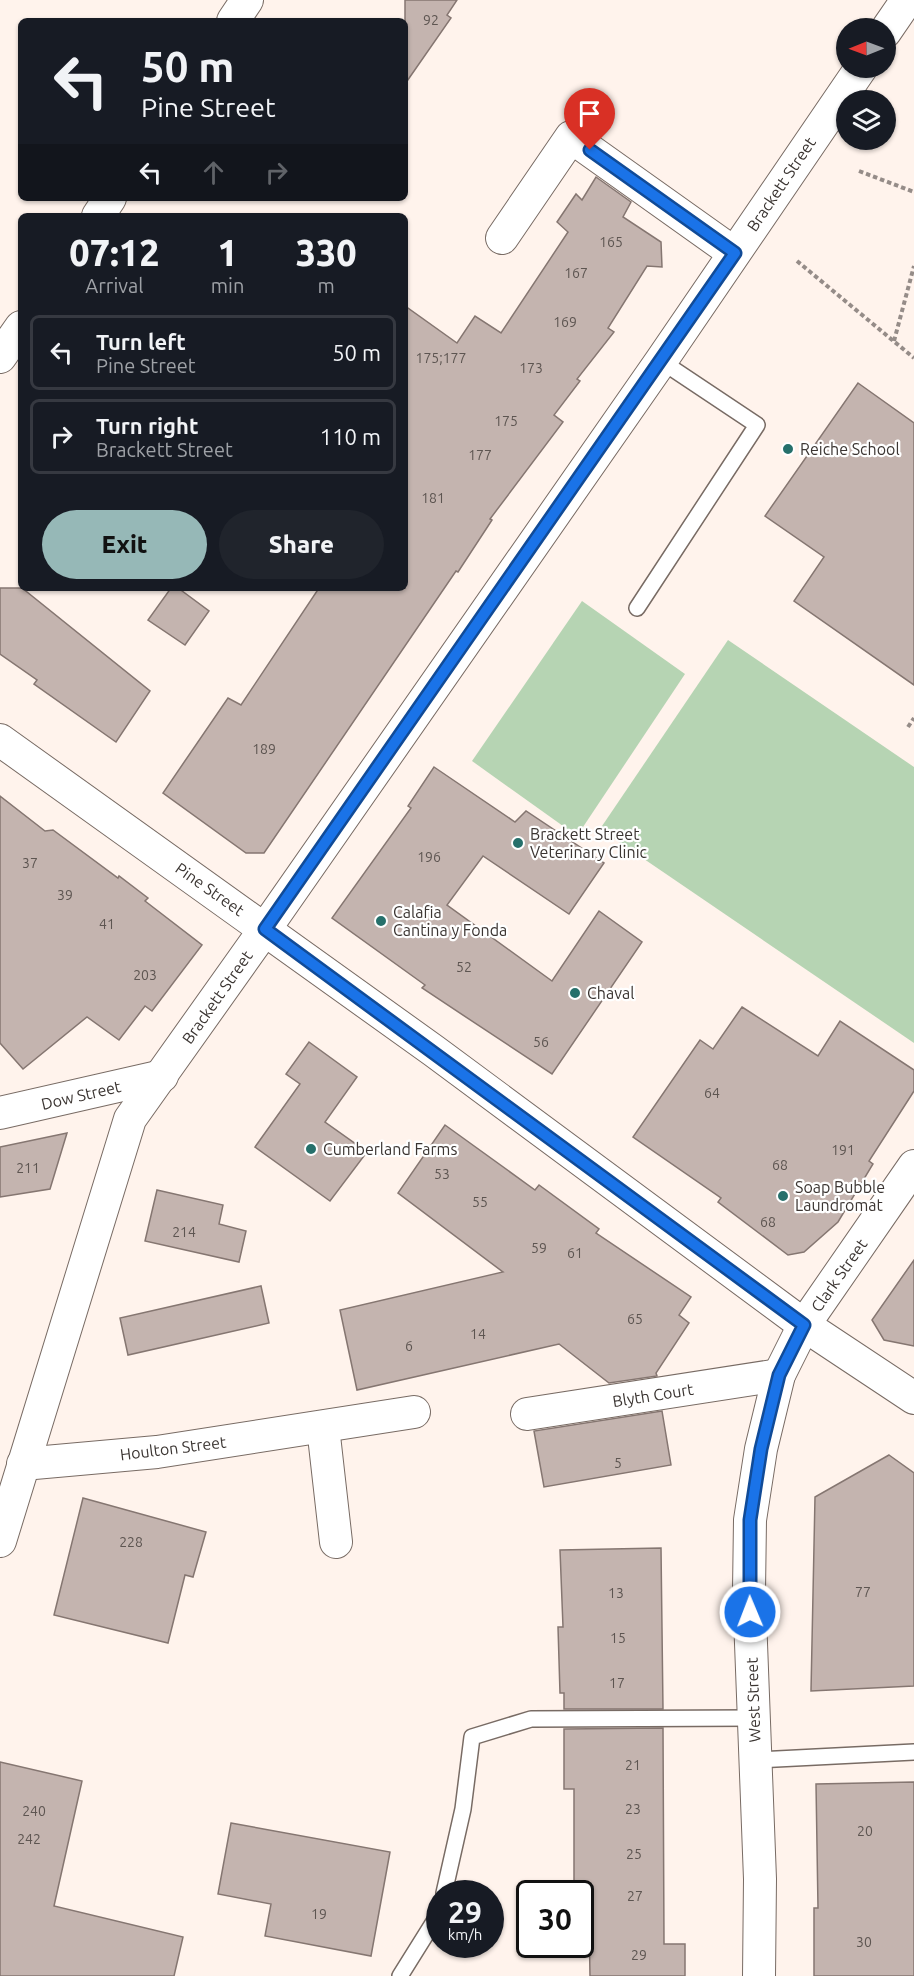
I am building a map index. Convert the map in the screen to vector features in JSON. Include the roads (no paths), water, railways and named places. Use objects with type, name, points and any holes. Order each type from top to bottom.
[{"type":"street","points":[[235,18],[247,0]]},
{"type":"street","points":[[895,18],[907,0]]},
{"type":"street","name":"Brackett Street","points":[[0,1541],[130,1119],[661,361],[854,78]]},
{"type":"street","points":[[502,238],[571,137],[735,253]]},
{"type":"street","points":[[0,357],[18,331]]},
{"type":"street","name":"Pine Street","points":[[0,740],[265,929],[804,1325],[914,1398]]},
{"type":"street","name":"Dow Street","points":[[0,1113],[162,1076]]},
{"type":"street","name":"Clark Street","points":[[804,1325],[914,1166]]},
{"type":"street","name":"West Street","points":[[759,1976],[759,1879],[749,1591],[750,1520],[761,1449],[779,1375],[804,1325]]},
{"type":"street","name":"Blyth Court","points":[[527,1414],[779,1375]]},
{"type":"street","name":"Houlton Street","points":[[23,1464],[157,1452],[414,1412]]},
{"type":"street","points":[[323,1427],[336,1542]]},
{"type":"lane","points":[[637,608],[757,425],[661,361]]},
{"type":"lane","points":[[447,1880],[463,1809],[472,1737],[531,1719],[753,1718]]},
{"type":"lane","points":[[755,1760],[914,1752]]},
{"type":"lane","points":[[400,1976],[426,1934]]},
{"type":"place","name":"Reiche School","points":[[788,449]]},
{"type":"place","name":"Brackett Street Veterinary Clinic","points":[[518,843]]},
{"type":"place","name":"Calafia Cantina y Fonda","points":[[381,921]]},
{"type":"place","name":"Chaval","points":[[575,993]]},
{"type":"place","name":"Cumberland Farms","points":[[311,1149]]},
{"type":"place","name":"Soap Bubble Laundromat","points":[[783,1196]]}]
